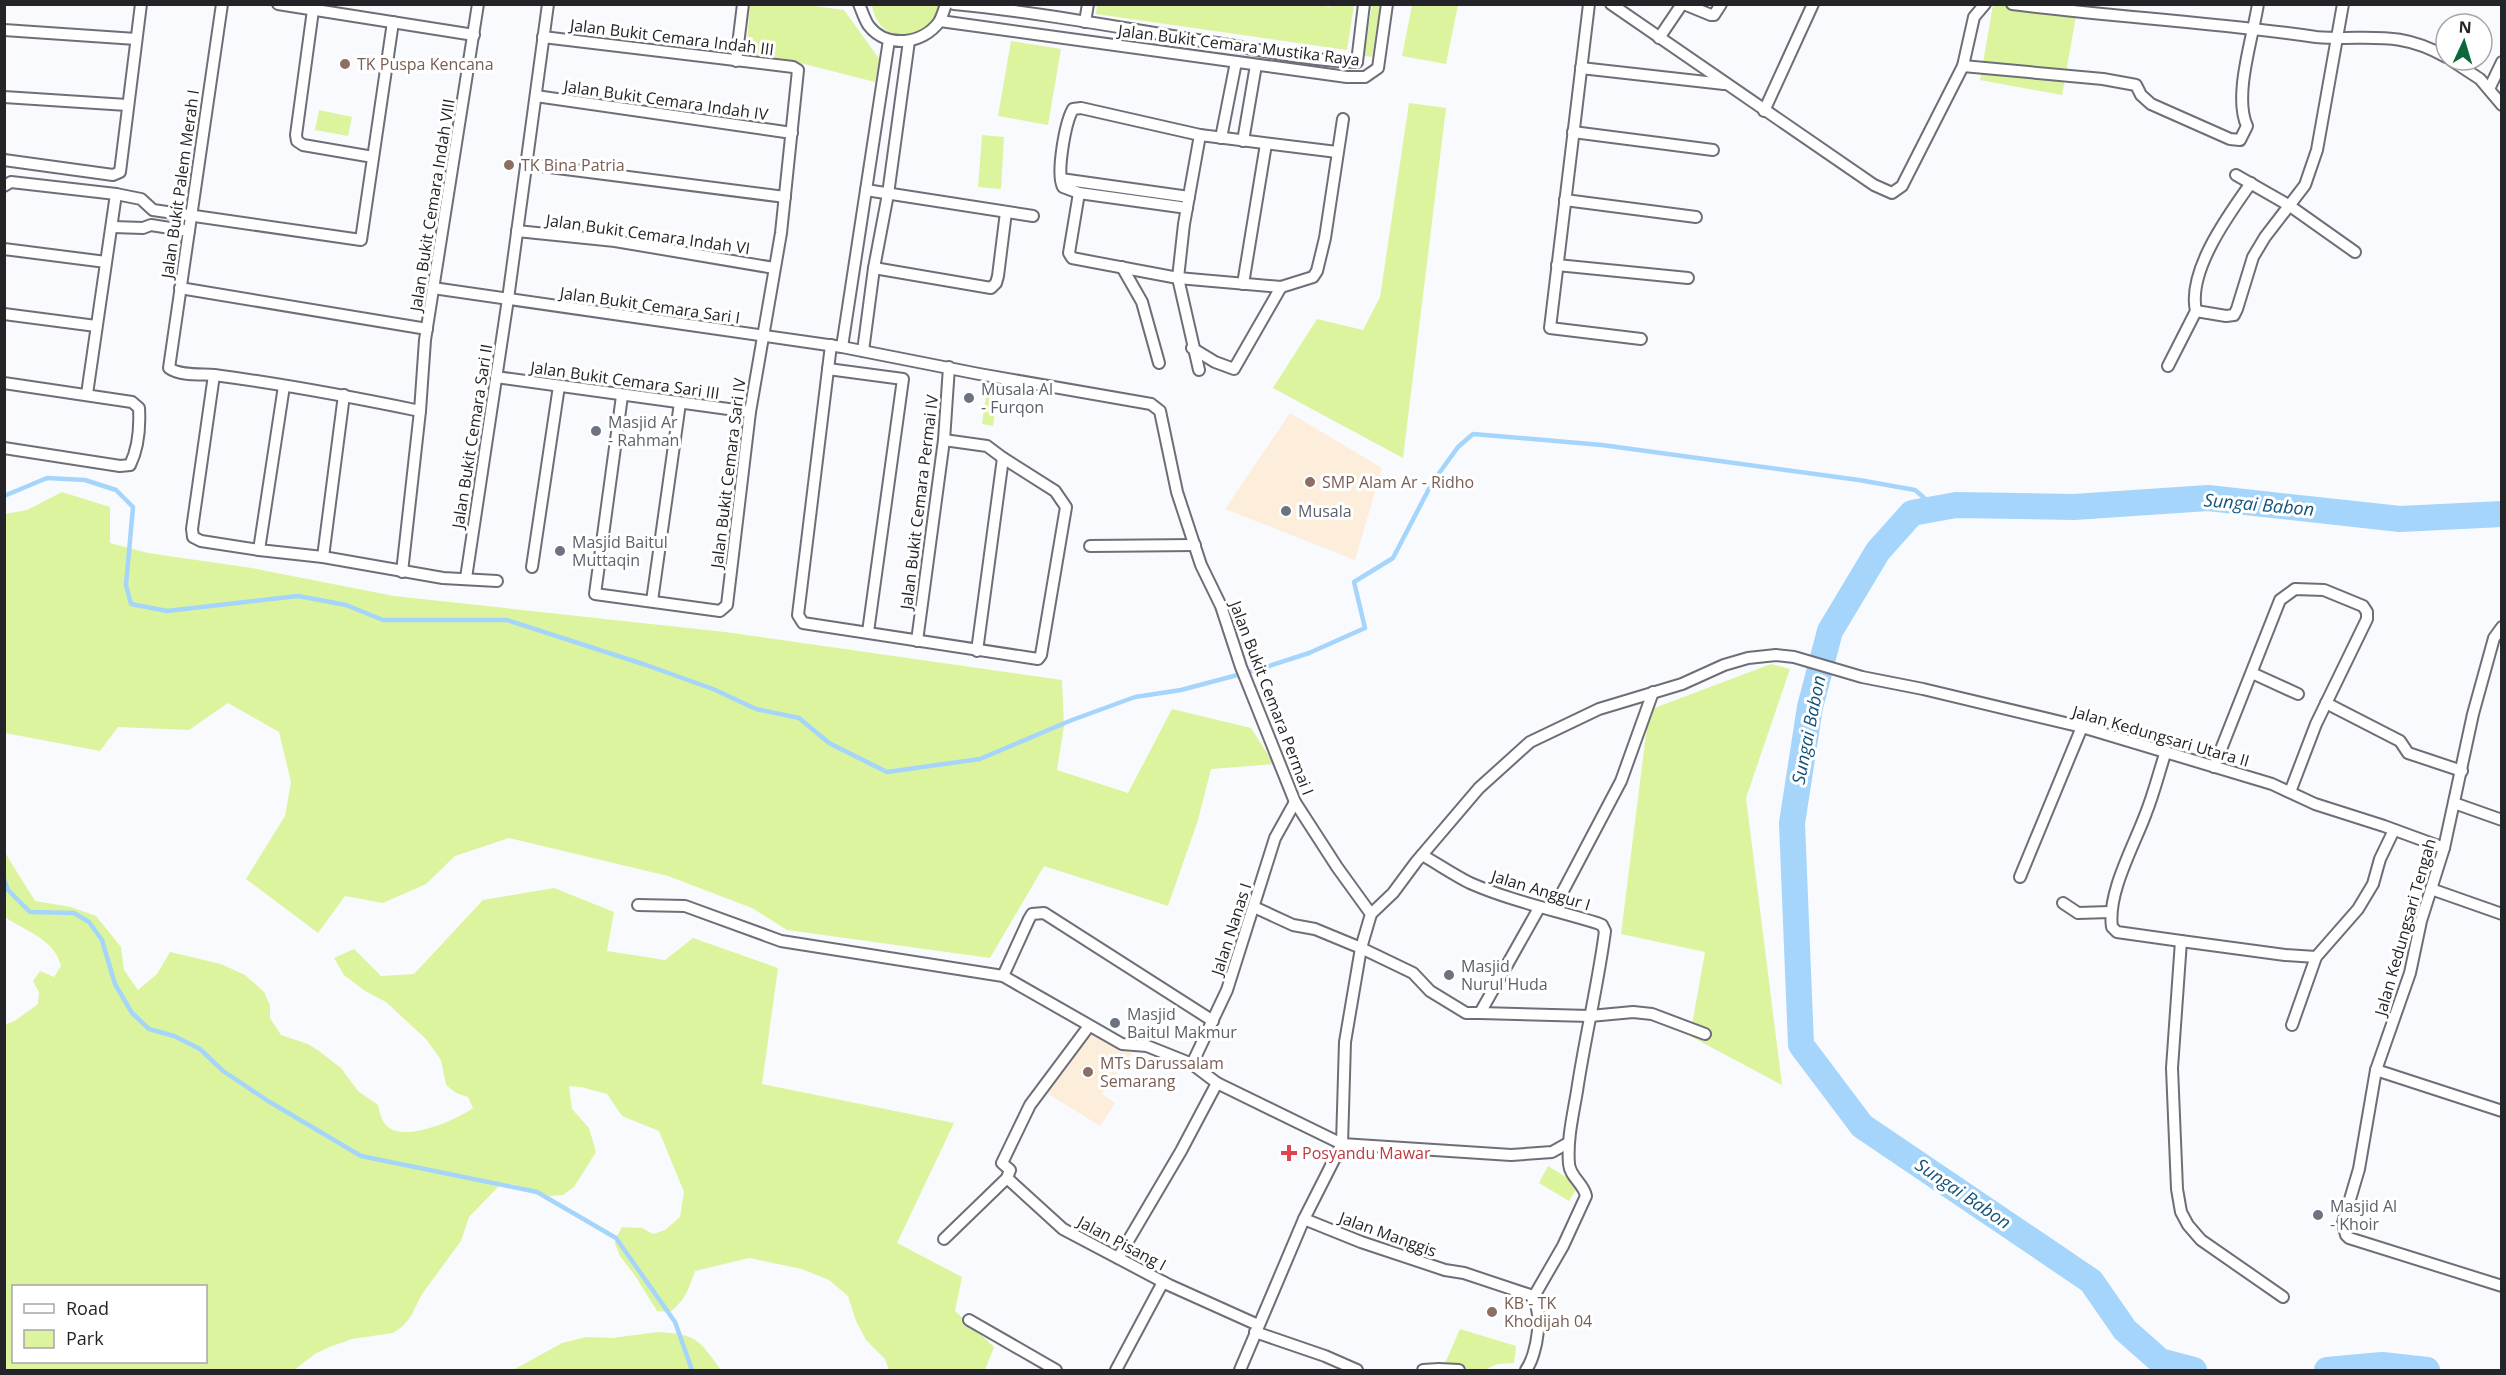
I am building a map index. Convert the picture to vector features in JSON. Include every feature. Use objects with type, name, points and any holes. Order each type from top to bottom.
[{"type":"street","points":[[4,160],[118,175],[141,4]]},
{"type":"street","name":"Jalan Bukit Palem Merah I","points":[[214,375],[175,372],[169,369],[222,4]]},
{"type":"street","points":[[278,4],[474,35]]},
{"type":"street","name":"Jalan Bukit Cemara Indah VIII","points":[[402,572],[427,329],[478,4]]},
{"type":"street","name":"Jalan Bukit Cemara Sari II","points":[[466,578],[508,299],[548,4]]},
{"type":"street","points":[[736,61],[743,4]]},
{"type":"street","points":[[858,5],[869,27],[889,40],[909,41],[927,35],[940,21],[946,4]]},
{"type":"street","name":"Jalan Bukit Cemara Mustika Raya","points":[[940,21],[1347,77],[1365,77],[1358,62],[1338,62],[1183,38],[1009,7],[954,4]]},
{"type":"street","points":[[1085,22],[1088,4]]},
{"type":"street","points":[[1358,62],[1364,4]]},
{"type":"street","points":[[1365,77],[1378,68],[1387,4]]},
{"type":"street","points":[[1589,4],[1550,328],[1641,339]]},
{"type":"street","points":[[1611,4],[1874,185],[1892,193],[1902,186],[1963,66],[1974,17],[1985,4]]},
{"type":"street","points":[[1659,38],[1683,4],[1711,15],[1714,15],[1721,4]]},
{"type":"street","points":[[1764,111],[1813,4]]},
{"type":"street","points":[[2012,4],[2086,9],[2337,39],[2382,36],[2415,43],[2434,52]]},
{"type":"street","points":[[1963,66],[2103,79],[2136,85],[2141,95],[2151,104],[2235,141],[2240,140],[2247,126],[2244,120],[2243,93],[2258,4]]},
{"type":"street","points":[[2196,311],[2226,316],[2234,315],[2253,257],[2265,237],[2305,186],[2318,150],[2343,4]]},
{"type":"street","points":[[313,10],[297,141],[303,145],[373,157]]},
{"type":"street","points":[[4,186],[11,182],[116,194],[141,199],[153,210],[361,240],[393,22]]},
{"type":"street","points":[[4,30],[136,39]]},
{"type":"street","name":"Jalan Bukit Cemara Indah III","points":[[543,37],[796,68]]},
{"type":"street","points":[[1181,54],[1183,38]]},
{"type":"street","points":[[889,40],[866,190],[836,346],[828,369],[798,615],[803,623],[1038,659],[1041,655],[1066,507],[1055,490],[987,446],[944,440]]},
{"type":"street","points":[[863,351],[909,41]]},
{"type":"street","points":[[1221,138],[1236,62]]},
{"type":"street","points":[[2489,89],[2502,62]]},
{"type":"street","points":[[1243,141],[1256,65]]},
{"type":"street","name":"Jalan Bukit Cemara Sari IV","points":[[652,601],[720,611],[727,605],[750,412],[785,197],[799,75],[796,68]]},
{"type":"street","points":[[1581,68],[1725,84]]},
{"type":"street","points":[[2469,72],[2480,79],[2502,105]]},
{"type":"street","name":"Jalan Bukit Cemara Indah IV","points":[[536,96],[792,133]]},
{"type":"street","points":[[4,97],[127,105]]},
{"type":"street","points":[[1188,203],[1079,193],[1063,187],[1060,179],[1069,116],[1073,109],[1081,108],[1200,135],[1337,152]]},
{"type":"street","points":[[1079,193],[1070,256],[1178,278],[1281,287],[1309,279],[1317,271],[1325,238],[1343,119]]},
{"type":"street","points":[[1573,132],[1713,150]]},
{"type":"street","points":[[1199,370],[1192,348],[1178,278],[1200,135]]},
{"type":"street","points":[[1243,284],[1266,144]]},
{"type":"street","points":[[526,164],[785,197]]},
{"type":"street","points":[[2236,175],[2290,206],[2355,252]]},
{"type":"street","points":[[1060,179],[1188,203]]},
{"type":"street","points":[[2168,366],[2196,311],[2194,303],[2196,289],[2209,249],[2220,227],[2251,183]]},
{"type":"street","points":[[866,190],[1033,216]]},
{"type":"street","points":[[87,394],[116,194]]},
{"type":"street","points":[[1565,200],[1696,217]]},
{"type":"street","points":[[151,225],[153,210]]},
{"type":"street","points":[[874,268],[991,288],[998,276],[1006,212]]},
{"type":"street","points":[[112,227],[137,229],[151,225],[189,231]]},
{"type":"street","name":"Jalan Bukit Cemara Indah VI","points":[[517,231],[615,241],[774,268]]},
{"type":"street","points":[[4,249],[106,262]]},
{"type":"street","points":[[1557,265],[1688,278]]},
{"type":"street","points":[[1122,267],[1142,302],[1159,363]]},
{"type":"street","points":[[1192,348],[1215,362],[1234,369],[1281,287]]},
{"type":"street","points":[[180,288],[427,329]]},
{"type":"street","name":"Jalan Bukit Cemara Sari I","points":[[433,288],[863,351]]},
{"type":"street","points":[[4,314],[96,326]]},
{"type":"street","name":"Jalan Bukit Cemara Permai I","points":[[863,351],[1156,406],[1165,426],[1177,492],[1195,545],[1211,588],[1221,606],[1241,667],[1295,802],[1371,914]]},
{"type":"street","name":"Jalan Bukit Cemara Permai IV","points":[[916,641],[944,440],[949,367]]},
{"type":"street","points":[[828,369],[903,379],[868,632]]},
{"type":"street","points":[[420,411],[344,395],[214,375],[192,529],[193,537],[201,541],[323,557],[443,578],[498,581]]},
{"type":"street","name":"Jalan Bukit Cemara Sari III","points":[[496,377],[750,412]]},
{"type":"street","points":[[4,383],[132,402],[139,408],[134,456],[130,465],[120,466],[4,448]]},
{"type":"street","points":[[259,550],[284,386]]},
{"type":"street","points":[[532,567],[559,386]]},
{"type":"street","points":[[323,557],[344,395]]},
{"type":"street","points":[[622,396],[595,594],[652,601],[680,403]]},
{"type":"street","points":[[977,651],[1003,458]]},
{"type":"street","points":[[1090,546],[1195,545]]},
{"type":"street","points":[[2214,767],[2280,600],[2295,589],[2324,590],[2363,606],[2367,612],[2367,619],[2326,703],[2290,792]]},
{"type":"street","name":"Jalan Kedungsari Tengah","points":[[2502,627],[2494,638],[2473,714],[2444,848],[2410,973],[2376,1070],[2359,1169],[2343,1223],[2349,1238],[2502,1286]]},
{"type":"street","name":"Jalan Kedungsari Utara II","points":[[1371,914],[1393,893],[1479,788],[1530,742],[1599,709],[1682,684],[1724,665],[1748,658],[1776,655],[1794,657],[1862,677],[1923,689],[2082,727],[2166,751],[2272,784],[2315,804],[2444,848]]},
{"type":"street","points":[[2252,673],[2298,694]]},
{"type":"street","points":[[1552,910],[1621,781],[1653,692]]},
{"type":"street","points":[[2326,703],[2400,741],[2408,753],[2462,771]]},
{"type":"street","points":[[2020,877],[2082,727]]},
{"type":"street","points":[[2166,751],[2147,811],[2121,876],[2110,912],[2112,927],[2117,932],[2285,955],[2316,957]]},
{"type":"street","name":"Jalan Nanas I","points":[[1192,1065],[1227,990],[1275,838],[1295,802]]},
{"type":"street","points":[[2454,803],[2502,820]]},
{"type":"street","points":[[2292,1024],[2316,957],[2358,909],[2373,884],[2380,859],[2394,830]]},
{"type":"street","name":"Jalan Anggur I","points":[[1422,855],[1469,883],[1539,908],[1602,926],[1605,931],[1598,984],[1590,1016]]},
{"type":"street","points":[[2432,889],[2502,914]]},
{"type":"street","points":[[2063,903],[2078,914],[2110,912]]},
{"type":"street","points":[[638,905],[685,906],[781,941],[1003,976],[1122,1044],[1147,1046],[1192,1065],[1217,1083],[1342,1144],[1511,1155],[1552,1152],[1568,1143]]},
{"type":"street","points":[[1254,907],[1293,925],[1315,929],[1361,948],[1413,973],[1430,991],[1466,1013],[1590,1016],[1633,1012],[1652,1014],[1705,1034]]},
{"type":"street","points":[[1480,1013],[1539,908]]},
{"type":"street","points":[[1003,976],[1032,914],[1044,913],[1213,1021]]},
{"type":"street","points":[[1240,1371],[1304,1219],[1342,1144],[1345,1042],[1361,948],[1371,914]]},
{"type":"street","points":[[2181,941],[2172,1068],[2177,1190],[2181,1212],[2188,1226],[2201,1240],[2283,1296]]},
{"type":"street","points":[[1526,1371],[1535,1351],[1537,1334],[1537,1312],[1533,1298],[1563,1246],[1586,1196],[1569,1167],[1568,1143],[1590,1016]]},
{"type":"street","points":[[944,1239],[1007,1179],[1010,1170],[1002,1163],[1030,1105],[1089,1026]]},
{"type":"street","points":[[2376,1070],[2499,1110],[2502,1097]]},
{"type":"street","points":[[1118,1258],[1181,1151],[1217,1083]]},
{"type":"street","name":"Jalan Pisang I","points":[[1007,1179],[1063,1229],[1257,1329],[1357,1371]]},
{"type":"street","name":"Jalan Manggis","points":[[1304,1219],[1361,1242],[1445,1270],[1464,1273],[1518,1289],[1533,1298]]},
{"type":"street","points":[[1116,1371],[1163,1282]]},
{"type":"street","points":[[969,1320],[1056,1371]]},
{"type":"street","points":[[1423,1371],[1439,1369],[1458,1371]]},
{"type":"shaded area","name":"SMP Alam Ar - Ridho","points":[[1290,413],[1382,468],[1355,560],[1225,509]]},
{"type":"shaded area","name":"MTs Darussalam Semarang","points":[[1090,1028],[1132,1053],[1102,1094],[1115,1103],[1100,1126],[1045,1092]]},
{"type":"green space","points":[[1314,4],[1330,7],[1331,5],[1354,5],[1347,50],[1096,14],[1097,5]]},
{"type":"green space","points":[[750,5],[807,5],[844,10],[880,60],[875,82],[800,63],[746,54]]},
{"type":"green space","points":[[872,5],[941,5],[935,18],[926,28],[915,34],[904,36],[893,34],[884,28],[876,18]]},
{"type":"green space","points":[[1372,5],[1380,5],[1372,57],[1364,56]]},
{"type":"green space","points":[[1412,5],[1458,5],[1446,64],[1402,56]]},
{"type":"green space","points":[[1993,5],[2078,5],[2062,95],[1980,80]]},
{"type":"green space","points":[[1011,41],[1061,49],[1048,125],[998,116]]},
{"type":"green space","points":[[1409,103],[1446,108],[1403,458],[1273,388],[1317,319],[1363,330],[1380,297]]},
{"type":"green space","points":[[319,110],[352,117],[348,136],[315,130]]},
{"type":"green space","points":[[982,135],[1004,137],[1001,189],[978,187]]},
{"type":"green space","points":[[986,397],[997,399],[993,426],[982,424]]},
{"type":"green space","points":[[62,492],[110,507],[110,543],[148,553],[252,568],[394,596],[725,632],[1062,680],[1064,726],[1057,770],[1128,793],[1172,709],[1251,728],[1274,764],[1211,769],[1198,820],[1168,906],[1044,866],[990,958],[787,930],[752,908],[668,876],[509,838],[455,856],[426,884],[383,903],[345,896],[318,933],[246,879],[285,816],[291,782],[279,732],[228,703],[189,730],[118,727],[100,751],[5,733],[5,514],[27,510]]},
{"type":"green space","points":[[1771,664],[1790,669],[1746,798],[1782,1085],[1690,1036],[1705,952],[1621,934],[1649,710]]},
{"type":"green space","points":[[4,851],[35,901],[71,907],[96,916],[121,947],[124,970],[138,990],[157,974],[170,952],[221,964],[245,975],[264,992],[270,1005],[270,1018],[281,1035],[308,1044],[319,1051],[341,1068],[358,1091],[378,1105],[382,1120],[388,1127],[396,1131],[407,1132],[431,1128],[473,1108],[468,1097],[456,1093],[446,1085],[441,1060],[426,1039],[386,1002],[365,991],[344,975],[334,958],[354,949],[381,976],[414,974],[483,900],[554,888],[614,912],[607,951],[665,960],[693,938],[778,968],[762,1084],[954,1123],[897,1243],[962,1277],[955,1311],[994,1347],[985,1370],[889,1370],[885,1359],[866,1340],[856,1321],[848,1296],[829,1280],[802,1269],[749,1258],[695,1271],[683,1299],[670,1312],[657,1311],[620,1256],[615,1244],[616,1238],[622,1227],[642,1228],[653,1234],[665,1230],[680,1217],[684,1192],[659,1131],[622,1116],[607,1094],[569,1086],[572,1109],[589,1128],[596,1152],[574,1187],[563,1195],[550,1196],[512,1184],[499,1186],[469,1217],[461,1241],[422,1294],[411,1316],[393,1333],[352,1339],[327,1348],[294,1370],[5,1370],[5,1025],[38,1004],[39,992],[33,981],[40,971],[54,977],[61,966],[52,949],[38,937],[5,917]]},
{"type":"green space","points":[[1548,1166],[1579,1185],[1569,1201],[1539,1183]]},
{"type":"green space","points":[[1460,1329],[1516,1346],[1514,1363],[1498,1364],[1484,1370],[1438,1370],[1446,1361]]},
{"type":"green space","points":[[658,1332],[681,1335],[696,1340],[721,1370],[513,1370],[562,1343],[586,1337],[612,1338]]},
{"type":"waterway","points":[[4,496],[47,478],[85,480],[116,490],[133,507],[126,585],[131,604],[167,611],[298,596],[346,605],[383,620],[507,620],[646,665],[713,689],[756,709],[799,718],[829,743],[887,772],[980,759],[1072,720],[1135,697],[1181,690],[1260,669],[1309,653],[1365,628],[1354,582],[1393,558],[1432,483],[1458,447],[1473,434],[1602,445],[1859,480],[1915,490],[1937,509]]},
{"type":"waterway","name":"Sungai Babon","points":[[2194,1370],[2160,1361],[2125,1330],[2091,1281],[1862,1126],[1801,1045],[1792,823],[1810,707],[1830,631],[1878,551],[1912,513],[1956,505],[2074,507],[2208,498],[2400,519],[2502,514]]},
{"type":"waterway","points":[[4,879],[8,890],[30,912],[74,913],[89,922],[102,940],[115,984],[132,1013],[149,1029],[174,1036],[200,1049],[223,1071],[268,1101],[361,1156],[537,1192],[616,1238],[675,1322],[692,1370]]},
{"type":"waterway","name":"Sungai Babon","points":[[2327,1370],[2382,1365],[2427,1370]]},
{"type":"place","name":"TK Puspa Kencana","points":[[345,64]]},
{"type":"place","name":"TK Bina Patria","points":[[509,165]]},
{"type":"place","name":"Musala Al - Furqon","points":[[969,398]]},
{"type":"place","name":"Masjid Ar - Rahman","points":[[596,431]]},
{"type":"place","name":"SMP Alam Ar - Ridho","points":[[1310,482]]},
{"type":"place","name":"Musala","points":[[1286,511]]},
{"type":"place","name":"Masjid Baitul Muttaqin","points":[[560,551]]},
{"type":"place","name":"Masjid Nurul Huda","points":[[1449,975]]},
{"type":"place","name":"Masjid Baitul Makmur","points":[[1115,1023]]},
{"type":"place","name":"MTs Darussalam Semarang","points":[[1088,1072]]},
{"type":"place","name":"Posyandu Mawar","points":[[1289,1153]]},
{"type":"place","name":"Masjid Al - Khoir","points":[[2318,1215]]},
{"type":"place","name":"KB - TK Khodijah 04","points":[[1492,1312]]}]
